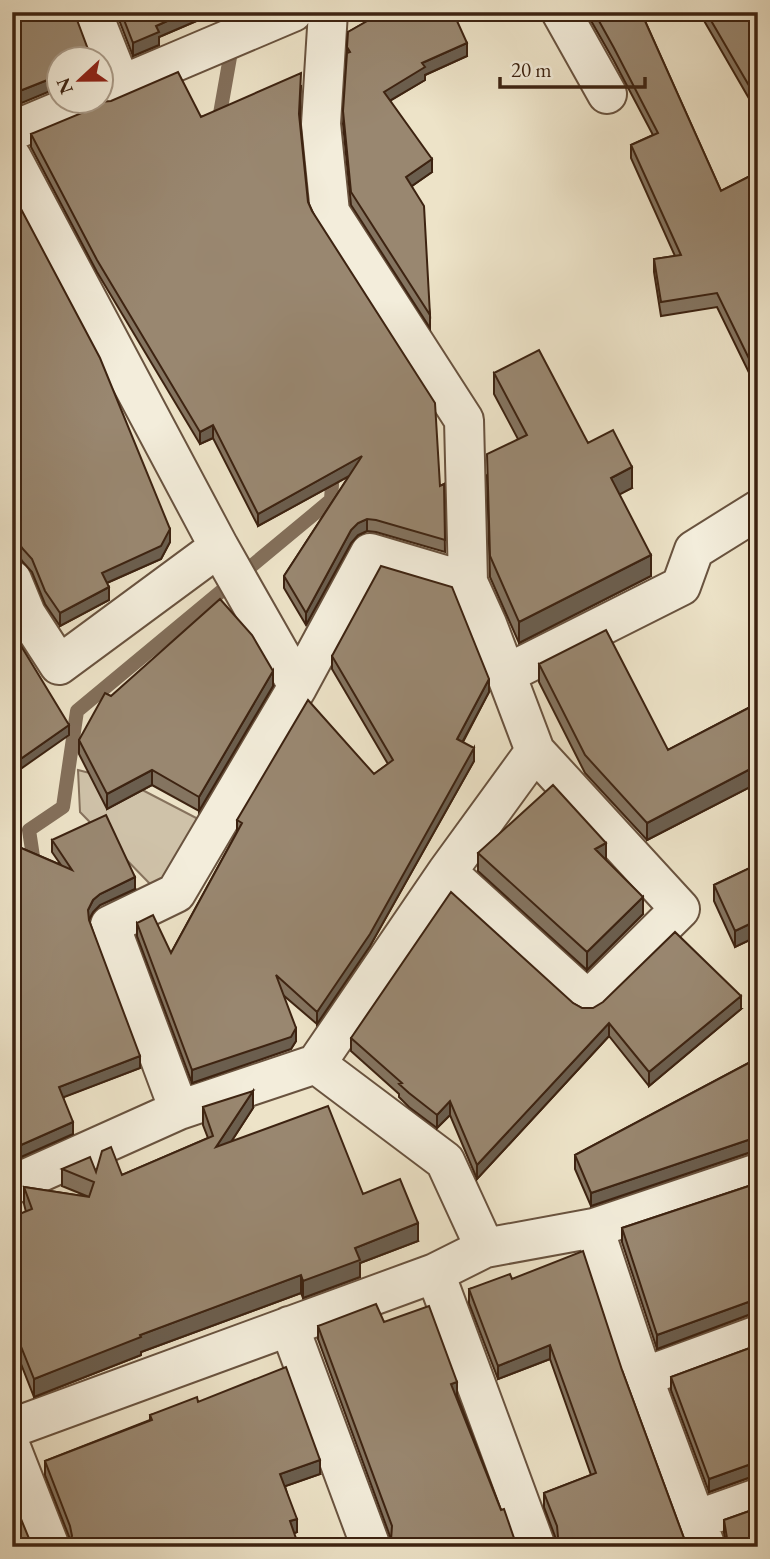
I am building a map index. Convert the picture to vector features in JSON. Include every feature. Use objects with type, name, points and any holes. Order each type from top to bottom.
[{"type":"street","points":[[92,12],[100,46]]},
{"type":"street","points":[[328,12],[321,124],[330,212],[464,420],[468,582],[535,751],[680,909],[588,1000],[447,872]]},
{"type":"street","points":[[561,12],[607,94]]},
{"type":"street","points":[[116,87],[280,18]]},
{"type":"street","points":[[12,131],[48,116]]},
{"type":"street","points":[[12,158],[232,570],[298,686]]},
{"type":"street","points":[[506,674],[681,586],[694,550],[757,513]]},
{"type":"street","points":[[179,1110],[110,925],[176,892],[298,686],[370,553],[468,582]]},
{"type":"street","points":[[17,604],[60,665],[232,570]]},
{"type":"street","points":[[12,1185],[179,1110],[316,1064],[447,872],[535,751]]},
{"type":"street","points":[[316,1064],[445,1161],[485,1248]]},
{"type":"street","points":[[12,1428],[435,1273],[485,1248],[594,1228],[758,1173]]},
{"type":"street","points":[[594,1228],[643,1377],[701,1534],[758,1498]]},
{"type":"street","points":[[435,1273],[536,1547]]},
{"type":"street","points":[[289,1326],[371,1547]]},
{"type":"street","points":[[643,1377],[758,1335]]},
{"type":"street","points":[[12,1450],[50,1547]]},
{"type":"shaded area","points":[[78,770],[129,783],[202,821],[168,881],[153,887],[80,812]]},
{"type":"building","points":[[12,12],[74,12],[87,46],[46,46],[46,81],[12,94]]},
{"type":"building","points":[[121,12],[187,12],[156,26],[159,32],[133,43]]},
{"type":"building","points":[[383,12],[453,12],[467,43],[422,63],[425,67],[384,92],[432,159],[406,177],[424,206],[430,315],[351,192],[343,111],[347,53],[350,52],[347,47],[348,32]]},
{"type":"building","points":[[594,12],[641,12],[721,191],[758,172],[758,377],[717,293],[661,302],[654,259],[681,255],[631,145],[658,133]]},
{"type":"building","points":[[706,12],[758,12],[758,101]]},
{"type":"building","points":[[178,72],[201,117],[301,73],[299,114],[308,202],[435,403],[440,486],[444,484],[445,540],[376,520],[367,519],[358,523],[351,530],[306,613],[284,576],[362,456],[258,514],[213,425],[200,432],[97,260],[31,134],[74,116],[116,116],[116,99]]},
{"type":"building","points":[[12,192],[100,358],[170,529],[161,546],[102,573],[109,587],[60,613],[45,591],[32,559],[12,530]]},
{"type":"building","points":[[539,350],[588,443],[613,430],[632,467],[611,478],[651,555],[519,622],[490,556],[487,454],[527,435],[494,373]]},
{"type":"building","points":[[381,566],[452,587],[489,679],[457,739],[474,748],[370,934],[317,1012],[276,975],[296,1028],[291,1037],[192,1070],[137,923],[153,915],[171,953],[242,823],[237,820],[308,700],[374,774],[393,760],[332,656]]},
{"type":"building","points":[[220,599],[252,635],[273,671],[199,797],[152,770],[107,794],[79,740],[105,693],[111,696]]},
{"type":"building","points":[[606,630],[668,750],[758,703],[758,765],[647,823],[585,755],[539,664]]},
{"type":"building","points":[[12,631],[69,725],[12,765]]},
{"type":"building","points":[[553,785],[606,843],[595,849],[643,897],[587,952],[478,853]]},
{"type":"building","points":[[106,815],[135,877],[93,900],[88,910],[89,920],[140,1056],[59,1087],[73,1122],[12,1149],[12,844],[72,870],[52,840]]},
{"type":"building","points":[[758,864],[758,920],[735,931],[714,885]]},
{"type":"building","points":[[451,892],[573,1003],[582,1008],[593,1008],[603,1002],[675,932],[741,996],[649,1072],[609,1023],[477,1165],[450,1101],[437,1115],[409,1093],[399,1084],[402,1083],[351,1038]]},
{"type":"building","points":[[758,1058],[758,1138],[591,1193],[575,1155]]},
{"type":"building","points":[[253,1091],[216,1147],[328,1106],[363,1194],[400,1179],[418,1223],[355,1248],[360,1260],[303,1281],[301,1275],[140,1335],[141,1337],[34,1379],[12,1324],[12,1217],[32,1209],[24,1187],[89,1197],[94,1182],[62,1169],[90,1157],[96,1172],[102,1151],[111,1147],[122,1175],[213,1136],[203,1107]]},
{"type":"building","points":[[758,1183],[758,1300],[657,1335],[622,1228]]},
{"type":"building","points":[[583,1251],[622,1370],[685,1541],[690,1547],[553,1547],[558,1537],[557,1526],[544,1493],[596,1473],[550,1345],[498,1366],[469,1289],[510,1274],[512,1279]]},
{"type":"building","points":[[376,1304],[384,1322],[429,1306],[457,1382],[451,1384],[501,1510],[504,1509],[519,1547],[394,1547],[391,1540],[392,1526],[318,1326]]},
{"type":"building","points":[[758,1345],[758,1463],[709,1479],[671,1377]]},
{"type":"building","points":[[286,1367],[320,1460],[280,1474],[297,1519],[290,1521],[299,1547],[67,1547],[72,1536],[70,1526],[45,1461],[152,1420],[150,1415],[197,1397],[198,1402]]},
{"type":"building","points":[[12,1497],[30,1541],[34,1547],[12,1547]]},
{"type":"building","points":[[758,1508],[758,1547],[723,1547],[727,1538],[724,1520]]},
{"type":"waterway","points":[[218,125],[238,12]]},
{"type":"waterway","points":[[35,870],[29,830],[63,807],[77,711],[331,500],[333,469]]}]
